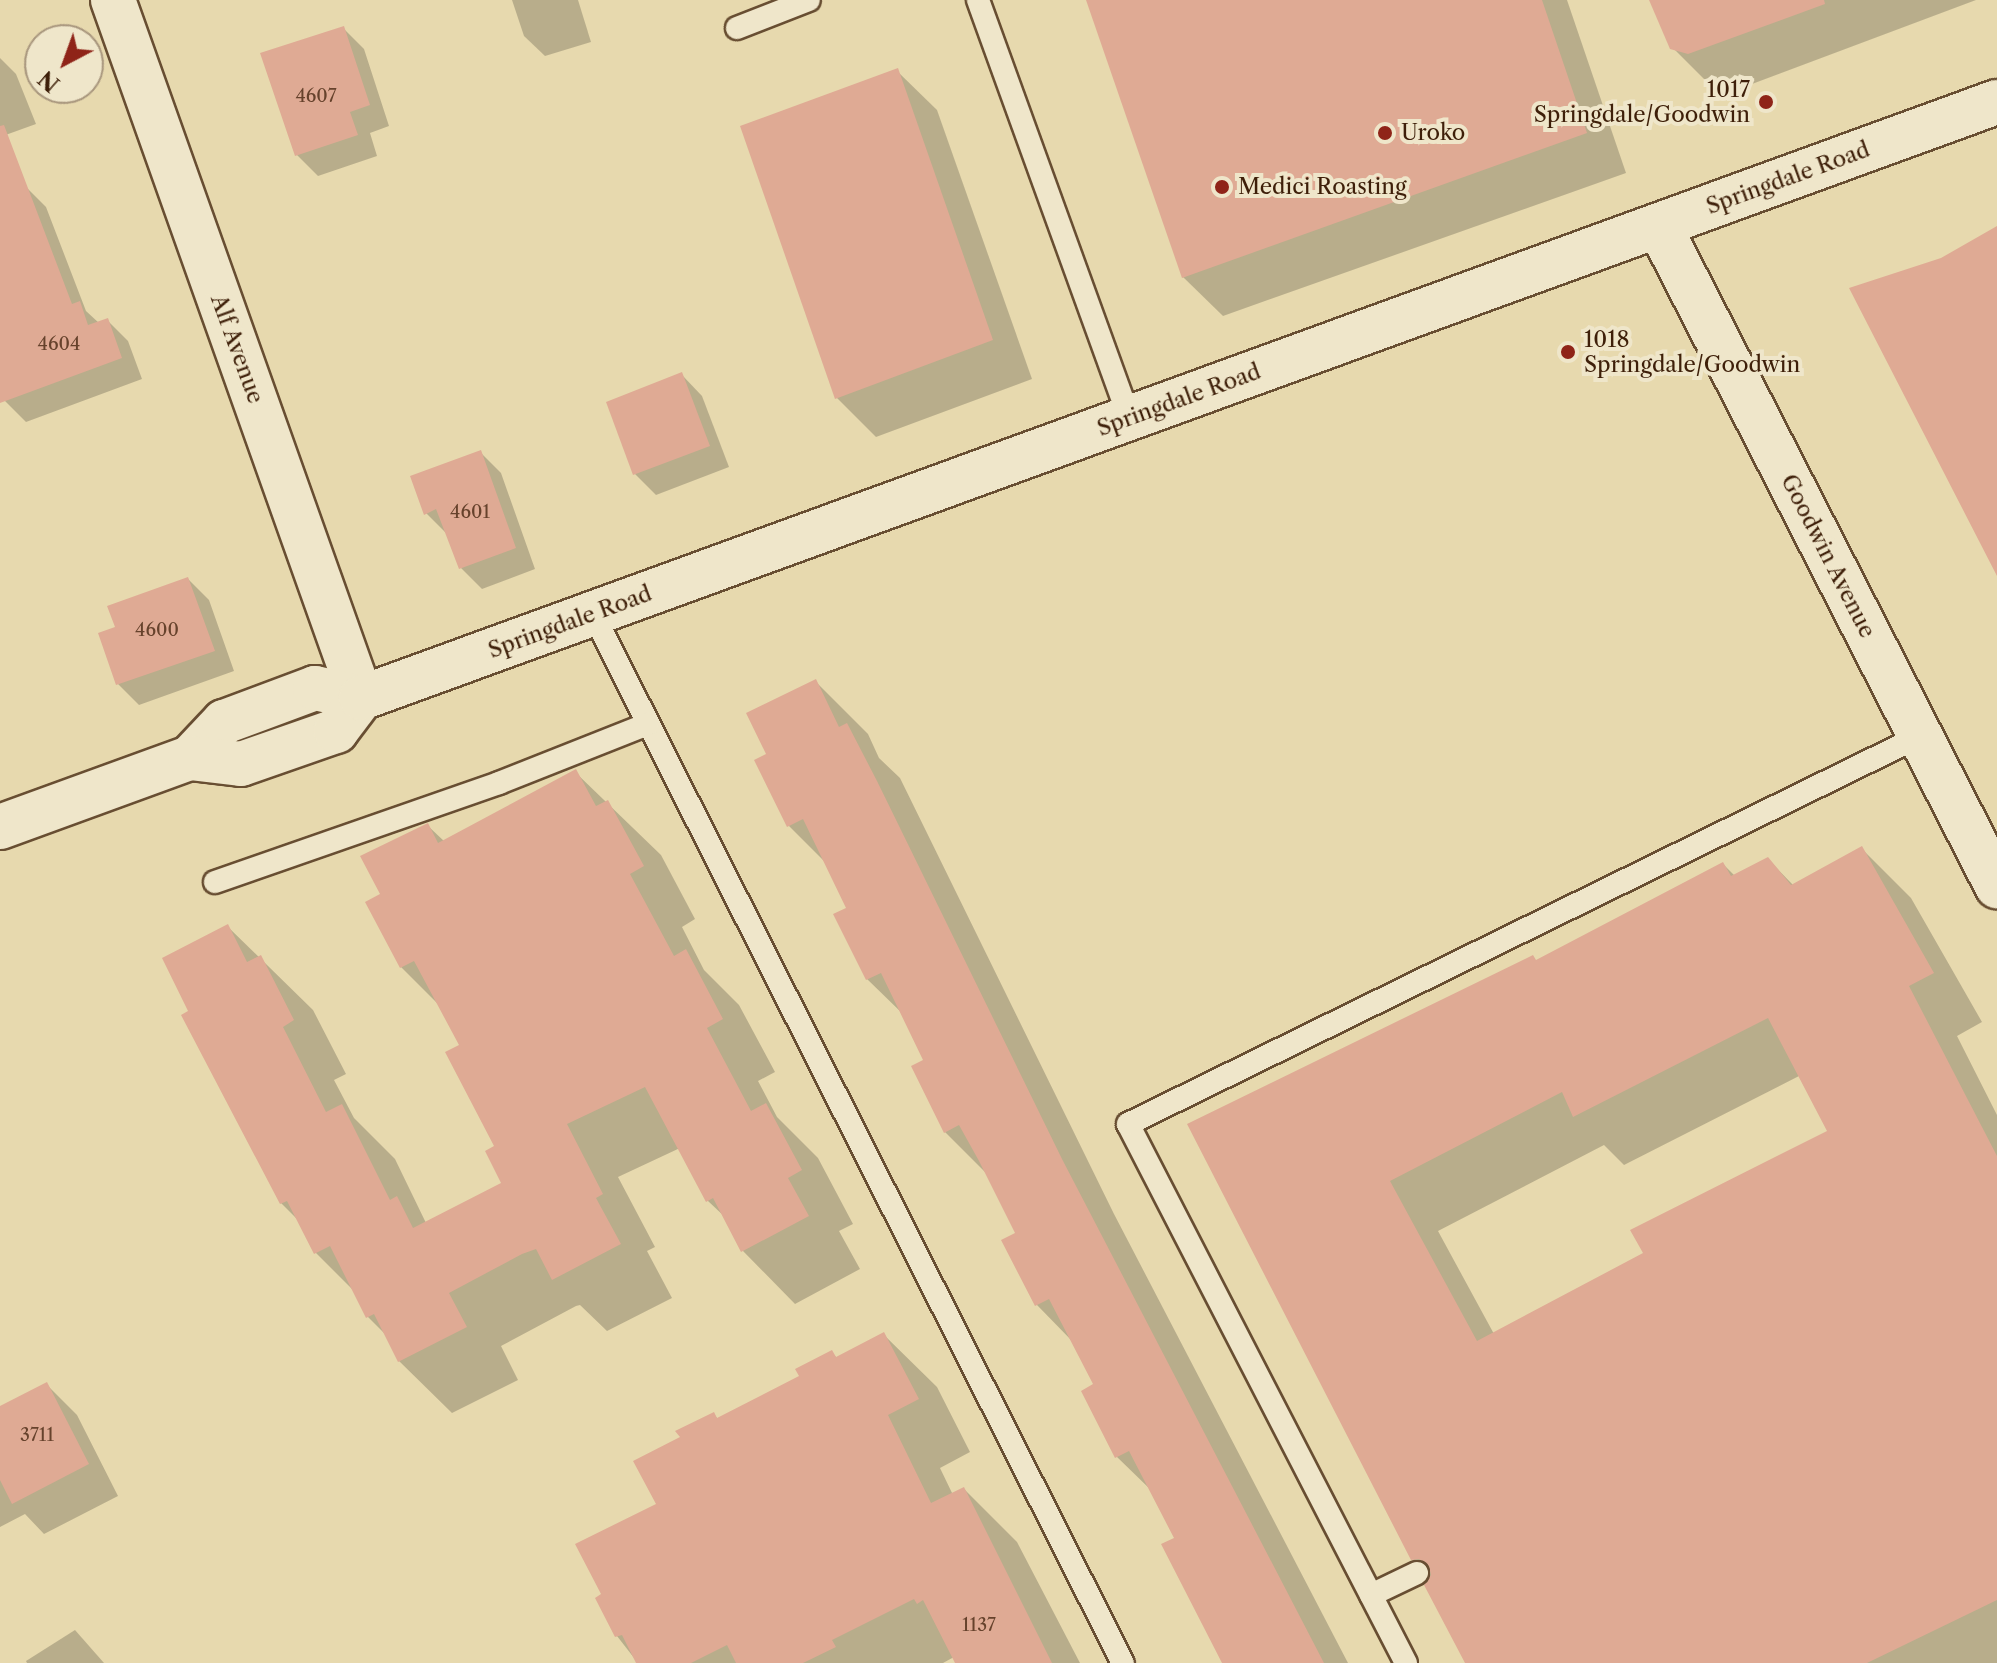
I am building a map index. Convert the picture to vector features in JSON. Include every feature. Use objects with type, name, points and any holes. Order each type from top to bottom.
[{"type":"main road","name":"Alf Avenue","points":[[113,0],[361,698]]},
{"type":"main road","name":"Springdale Road","points":[[361,698],[1997,102]]},
{"type":"main road","name":"Goodwin Avenue","points":[[1659,226],[1997,886]]},
{"type":"main road","points":[[0,827],[190,758],[241,764],[336,731],[361,698]]},
{"type":"lane","points":[[737,28],[809,0]]},
{"type":"lane","points":[[978,0],[1129,418]]},
{"type":"lane","points":[[593,614],[1123,1663]]},
{"type":"lane","points":[[215,882],[499,783],[648,724]]},
{"type":"lane","points":[[1406,1663],[1128,1124],[1920,736]]},
{"type":"lane","points":[[1371,1595],[1417,1573]]},
{"type":"building","points":[[1086,0],[1542,0],[1587,133],[1182,278]]},
{"type":"building","points":[[1649,0],[1824,0],[1825,4],[1688,54],[1670,49]]},
{"type":"building","points":[[344,26],[370,105],[350,112],[358,135],[295,156],[260,53]]},
{"type":"building","points":[[898,68],[993,340],[835,399],[740,126]]},
{"type":"building","points":[[4,125],[72,304],[80,301],[88,325],[108,318],[122,358],[0,403],[0,126]]},
{"type":"building","points":[[1997,226],[1997,576],[1849,288],[1941,258]]},
{"type":"building","points":[[682,372],[710,446],[633,475],[606,402]]},
{"type":"building","points":[[481,450],[516,548],[459,569],[436,509],[424,515],[410,476]]},
{"type":"building","points":[[188,577],[215,651],[116,685],[98,633],[115,627],[107,606]]},
{"type":"building","points":[[816,679],[839,727],[847,723],[877,781],[1062,1159],[1324,1663],[1222,1663],[1161,1544],[1174,1538],[1129,1451],[1115,1458],[1081,1391],[1093,1384],[1049,1299],[1035,1306],[1001,1240],[1015,1233],[979,1161],[959,1125],[944,1133],[911,1066],[923,1060],[881,973],[866,980],[833,914],[846,908],[803,819],[787,827],[754,760],[766,754],[746,713]]},
{"type":"building","points":[[576,769],[596,806],[608,800],[644,866],[630,874],[674,956],[686,949],[723,1019],[707,1028],[751,1111],[766,1103],[802,1170],[788,1178],[809,1216],[741,1252],[713,1198],[706,1202],[645,1087],[567,1124],[603,1194],[596,1198],[621,1244],[552,1280],[536,1249],[522,1254],[449,1293],[467,1327],[398,1362],[374,1314],[366,1318],[330,1246],[314,1254],[287,1201],[280,1204],[181,1015],[188,1011],[162,958],[228,924],[247,962],[261,955],[294,1020],[283,1027],[326,1112],[342,1104],[390,1200],[397,1196],[413,1228],[501,1183],[485,1151],[494,1146],[445,1052],[459,1045],[414,961],[400,968],[365,902],[380,894],[360,856],[428,823],[438,843]]},
{"type":"building","points":[[1862,846],[1934,973],[1909,986],[1997,1156],[1997,1600],[1867,1663],[1465,1663],[1424,1585],[1431,1575],[1429,1566],[1419,1559],[1411,1560],[1187,1124],[1533,955],[1536,960],[1723,862],[1731,876],[1768,857],[1791,885]],"holes":[[[1768,1018],[1827,1131],[1630,1230],[1643,1253],[1477,1341],[1390,1181],[1562,1092],[1573,1117]]]},
{"type":"building","points":[[884,1332],[919,1399],[888,1415],[931,1503],[964,1487],[1052,1663],[955,1663],[923,1600],[917,1604],[914,1599],[832,1640],[836,1647],[803,1663],[736,1663],[727,1645],[691,1663],[636,1663],[622,1635],[615,1637],[595,1598],[601,1594],[575,1544],[656,1504],[633,1461],[680,1437],[675,1431],[714,1412],[717,1418],[799,1376],[795,1369],[832,1350],[836,1357]]},
{"type":"building","points":[[47,1382],[89,1464],[12,1504],[0,1480],[0,1406]]},
{"type":"place","name":"1017 Springdale/Goodwin","points":[[1766,102]]},
{"type":"place","name":"Uroko","points":[[1385,133]]},
{"type":"place","name":"Medici Roasting","points":[[1222,187]]},
{"type":"place","name":"1018 Springdale/Goodwin","points":[[1568,352]]}]
